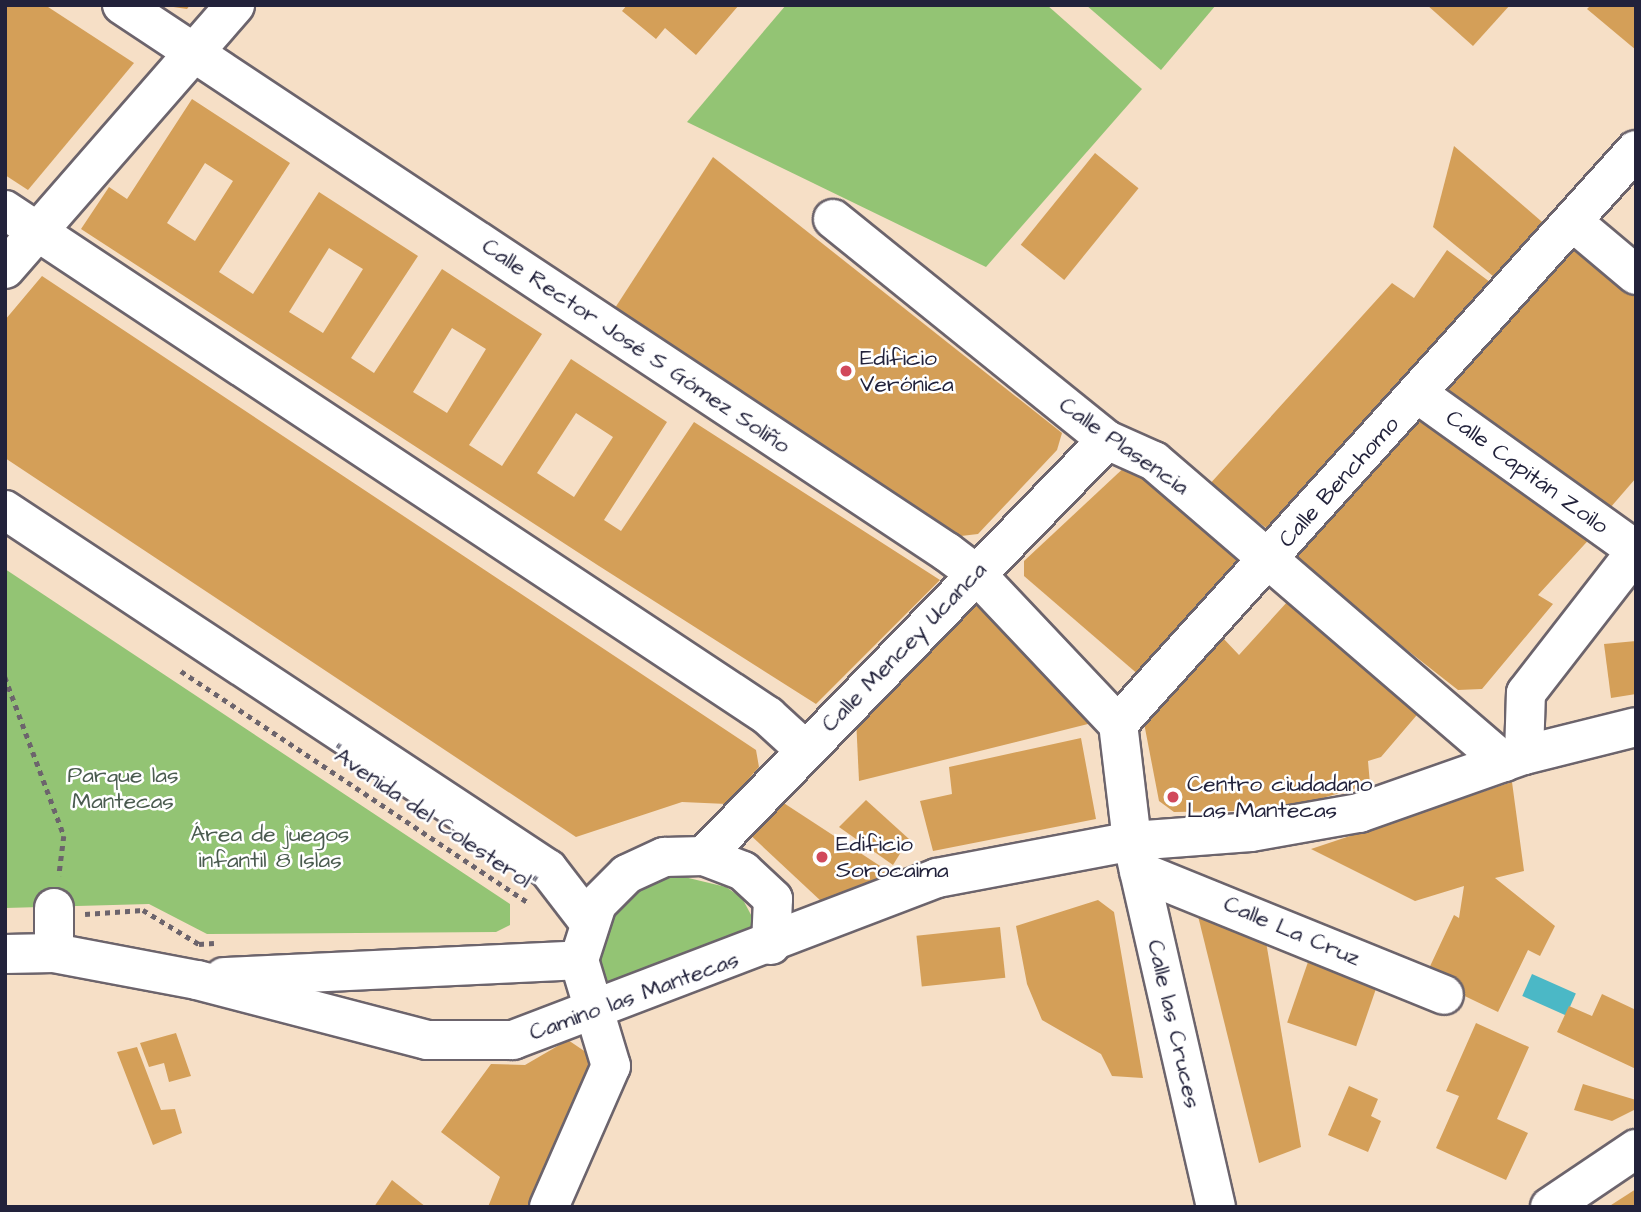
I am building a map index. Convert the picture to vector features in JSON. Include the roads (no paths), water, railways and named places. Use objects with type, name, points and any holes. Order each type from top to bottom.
[{"type":"street","name":"Calle Rector José S Gómez Soliño","points":[[122,5],[977,575],[1118,724]]},
{"type":"street","points":[[5,269],[236,5]]},
{"type":"street","name":"Calle Benchomo","points":[[1118,724],[1269,561],[1636,150]]},
{"type":"street","points":[[5,210],[768,716],[804,749]]},
{"type":"street","name":"Calle Plasencia","points":[[833,219],[1107,440],[1154,461],[1269,561],[1514,758]]},
{"type":"street","points":[[1573,222],[1636,275]]},
{"type":"street","name":"Calle Capitán Zoilo","points":[[1418,394],[1636,551],[1526,693],[1514,758]]},
{"type":"street","name":"Calle Mencey Ucanca","points":[[704,856],[804,749],[1107,440]]},
{"type":"street","points":[[5,510],[548,869],[588,920]]},
{"type":"street","points":[[1118,724],[1136,856]]},
{"type":"street","name":"Camino las Mantecas","points":[[5,954],[54,925],[197,980],[427,1040],[513,1040],[598,1013],[937,878],[1136,856],[1359,813],[1514,758],[1636,727]]},
{"type":"street","points":[[549,1207],[611,1066],[598,1013],[579,960],[588,920],[617,880],[664,857],[704,856],[743,871],[773,899],[821,925]]},
{"type":"street","name":"Calle La Cruz","points":[[1136,856],[1444,995]]},
{"type":"street","name":"Calle las Cruces","points":[[1136,856],[1216,1207]]},
{"type":"street","points":[[548,869],[617,880]]},
{"type":"street","points":[[771,944],[773,899]]},
{"type":"street","name":"Camino las Mantecas","points":[[197,980],[579,960]]},
{"type":"street","points":[[1550,1207],[1636,1149]]},
{"type":"water","points":[[1532,974],[1576,994],[1566,1015],[1522,996]]},
{"type":"place","name":"Edificio Verónica","points":[[846,371]]},
{"type":"place","name":"Centro ciudadano Las Mantecas","points":[[1173,797]]},
{"type":"place","name":"Edificio Sorocaima","points":[[822,857]]},
{"type":"park label","name":"Parque las Mantecas","points":[[123,788]]},
{"type":"park label","name":"Área de juegos infantil 8 Islas","points":[[270,847]]}]
